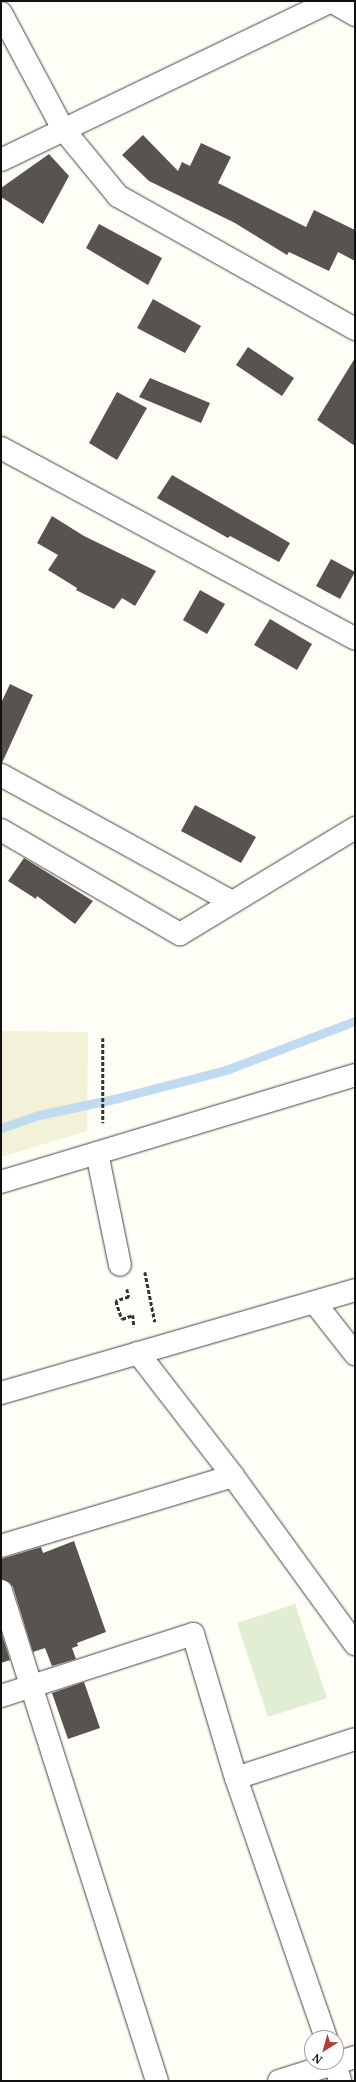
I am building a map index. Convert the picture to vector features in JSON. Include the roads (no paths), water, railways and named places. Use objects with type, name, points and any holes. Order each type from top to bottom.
[{"type":"street","points":[[1,160],[331,1],[355,15]]},
{"type":"street","points":[[1,13],[63,129],[118,196],[355,329]]},
{"type":"street","points":[[1,448],[355,639]]},
{"type":"street","points":[[1,775],[232,902]]},
{"type":"street","points":[[1,830],[180,934],[355,828]]},
{"type":"street","points":[[1,1182],[355,1075]]},
{"type":"street","points":[[97,1153],[123,1276]]},
{"type":"street","points":[[1,1393],[136,1343],[315,1303],[355,1290]]},
{"type":"street","points":[[315,1303],[355,1354]]},
{"type":"street","points":[[136,1343],[355,1644]]},
{"type":"street","points":[[1,1546],[233,1476]]},
{"type":"street","points":[[1,1591],[157,2081]]},
{"type":"street","points":[[1,1696],[193,1634],[236,1778],[323,2030]]},
{"type":"street","points":[[236,1778],[355,1739]]},
{"type":"street","points":[[344,2064],[355,2057]]},
{"type":"street","points":[[279,2081],[331,2070]]},
{"type":"waterway","points":[[1,1128],[39,1115],[118,1098],[226,1070],[355,1021]]}]
